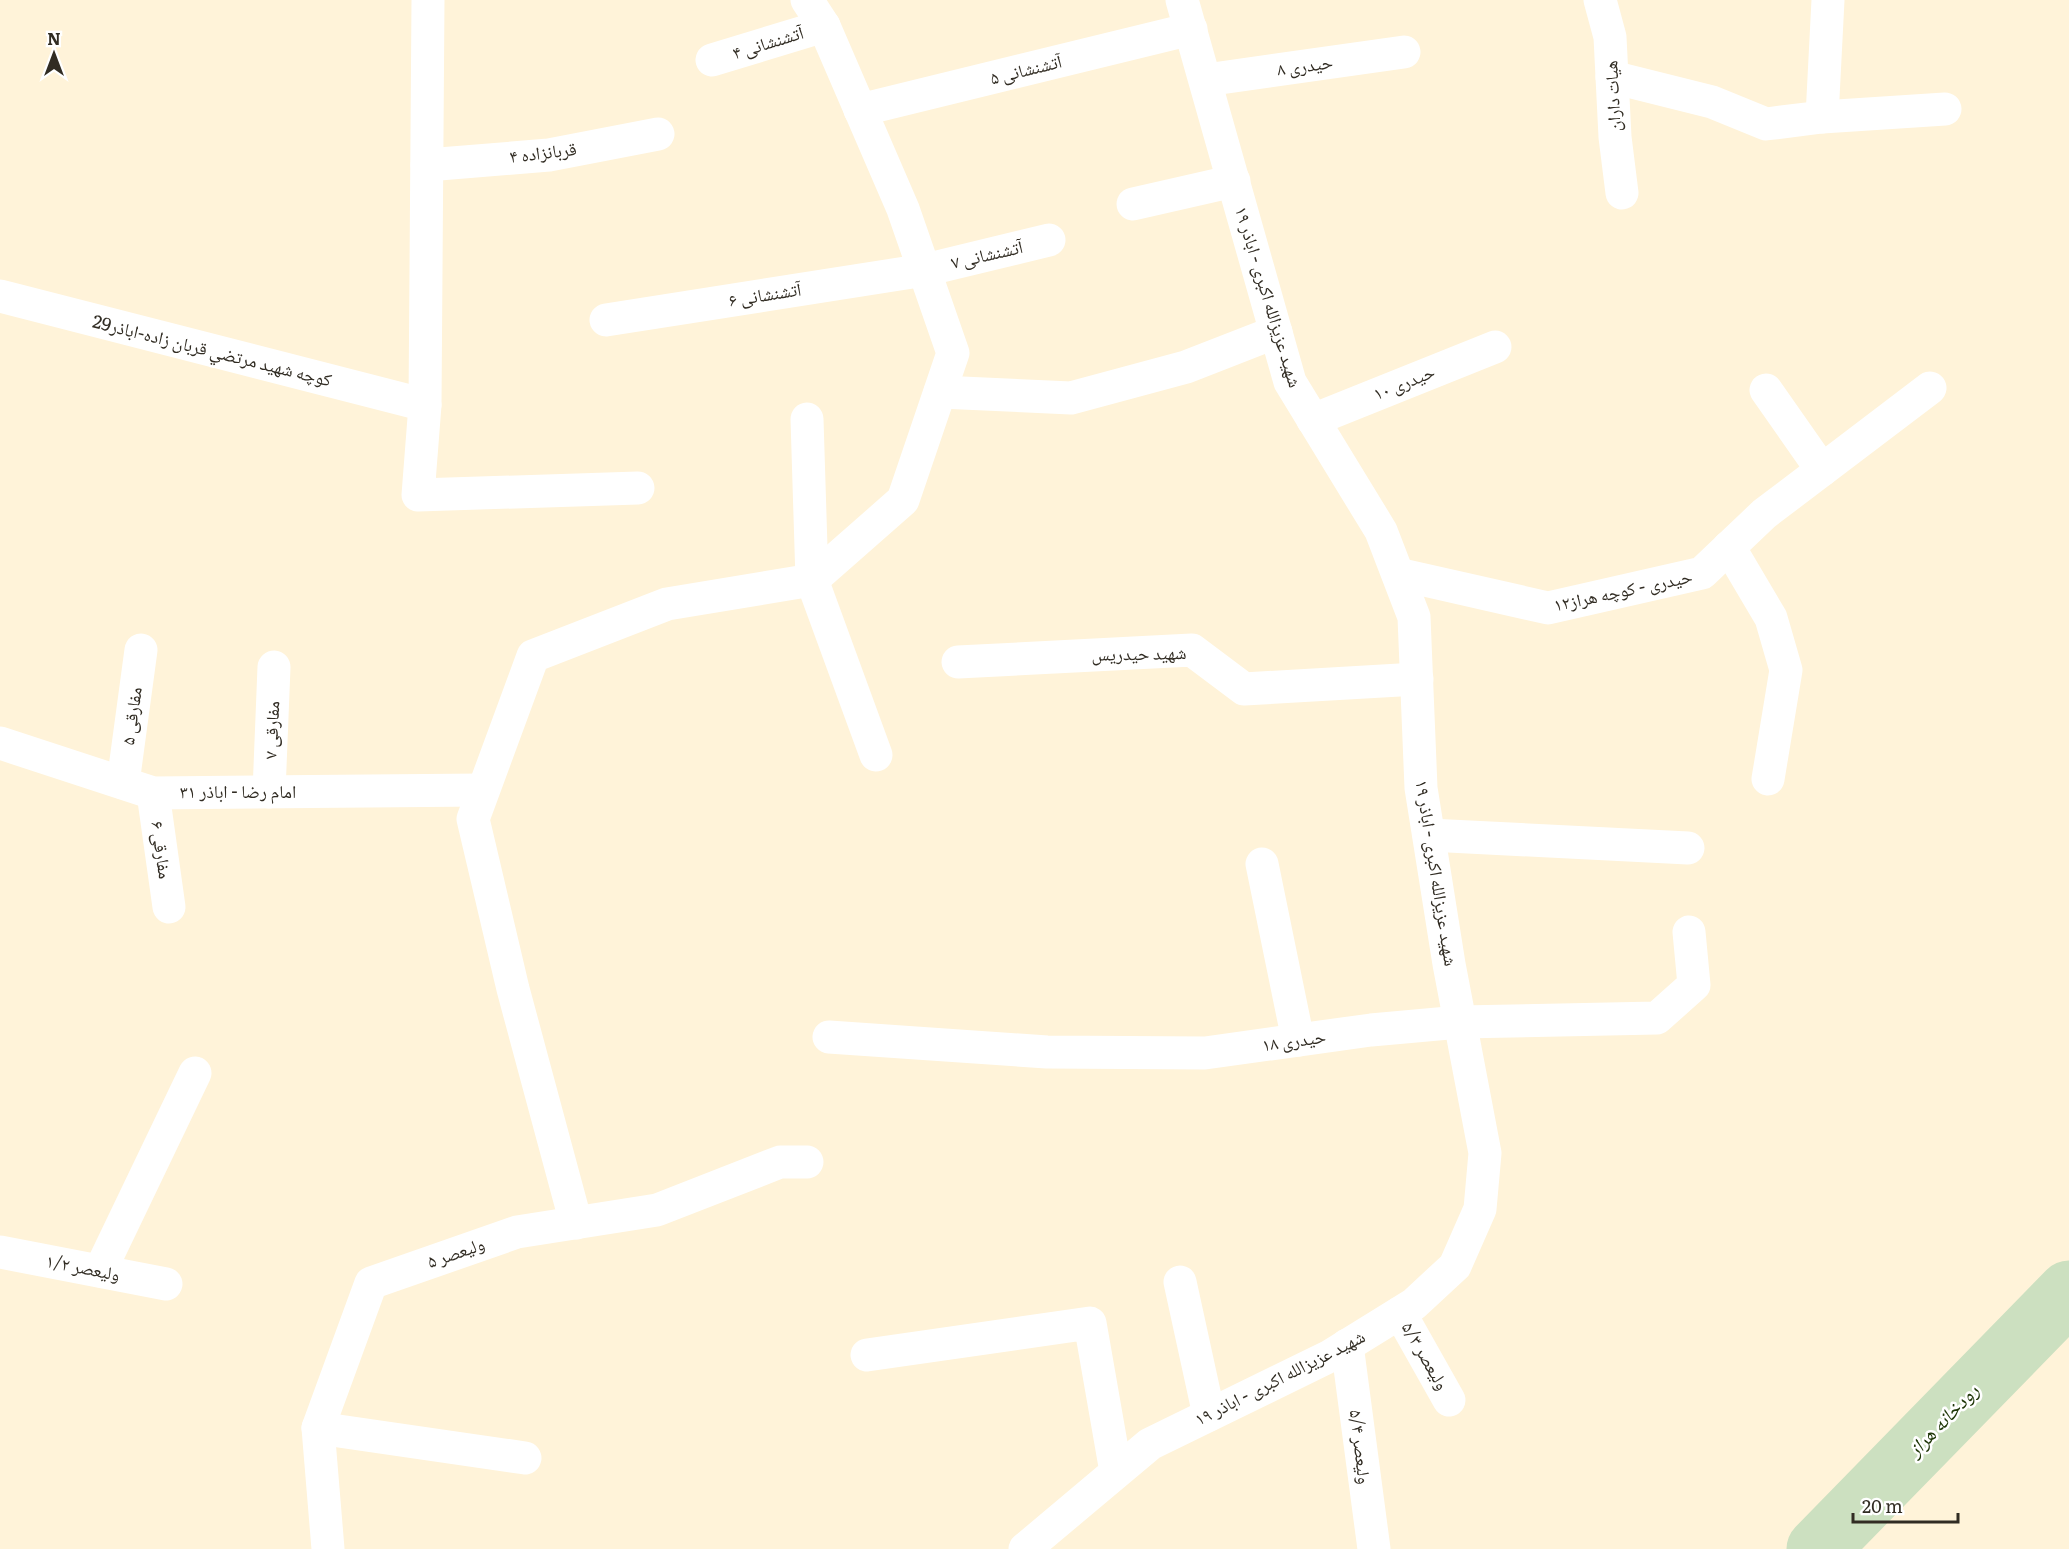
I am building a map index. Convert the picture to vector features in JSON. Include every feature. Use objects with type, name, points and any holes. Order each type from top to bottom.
[{"type":"street","points":[[428,0],[425,405],[418,495],[638,488]]},
{"type":"street","name":"هیات داران","points":[[1600,0],[1610,37],[1615,137],[1622,194]]},
{"type":"street","points":[[1822,117],[1828,0]]},
{"type":"street","points":[[576,1223],[513,989],[473,819],[534,656],[667,604],[812,580],[903,500],[953,353],[903,209],[815,13]]},
{"type":"street","name":"آتشنشانی ۴","points":[[712,60],[815,13]]},
{"type":"street","name":"آتشنشانی ۵","points":[[860,110],[1187,14]]},
{"type":"street","name":"شهید عزیزالله اکبری - اباذر ۱۹","points":[[1025,1549],[1150,1444],[1330,1356],[1414,1304],[1455,1266],[1480,1209],[1485,1153],[1460,1022],[1421,788],[1414,617],[1381,531],[1290,382],[1187,14]]},
{"type":"street","name":"حیدری ۸","points":[[1206,80],[1404,52]]},
{"type":"street","points":[[1612,77],[1712,102],[1766,124],[1822,117],[1945,109]]},
{"type":"street","name":"قربانزاده ۴","points":[[427,165],[549,155],[658,134]]},
{"type":"street","points":[[1133,204],[1234,181]]},
{"type":"street","name":"آتشنشانی ۷","points":[[924,270],[1049,240]]},
{"type":"street","name":"آتشنشانی ۶","points":[[606,320],[924,270]]},
{"type":"street","name":"كوچه شهيد مرتضي قربان زاده-اباذر29","points":[[0,296],[425,405]]},
{"type":"street","points":[[940,392],[1071,398],[1185,367],[1276,332]]},
{"type":"street","name":"حیدری ۱۰","points":[[1313,420],[1495,347]]},
{"type":"street","name":"حیدری - كوچه هراز۱۲","points":[[1398,574],[1548,608],[1702,573],[1764,514],[1930,388]]},
{"type":"street","points":[[1766,390],[1822,470]]},
{"type":"street","points":[[807,419],[812,580],[876,755]]},
{"type":"street","points":[[1729,547],[1771,618],[1786,670],[1768,779]]},
{"type":"street","name":"مفارقی ۵","points":[[138,788],[141,650]]},
{"type":"street","name":"شهید حیدریس","points":[[958,662],[1192,650],[1244,689],[1417,679]]},
{"type":"street","name":"مفارقی ۷","points":[[269,792],[274,667]]},
{"type":"street","name":"امام رضا - اباذر ۳۱","points":[[0,745],[138,788],[269,792],[483,790]]},
{"type":"street","name":"مفارقی ۶","points":[[138,788],[169,907]]},
{"type":"street","points":[[1429,835],[1688,848]]},
{"type":"street","points":[[1262,864],[1298,1040]]},
{"type":"street","name":"حیدری ۱۸","points":[[829,1037],[1047,1052],[1205,1053],[1371,1030],[1460,1022],[1657,1018],[1694,985],[1689,932]]},
{"type":"street","points":[[100,1271],[195,1073]]},
{"type":"street","name":"ولیعصر ۵","points":[[328,1549],[318,1428],[371,1283],[517,1232],[657,1210],[780,1162],[807,1162]]},
{"type":"street","name":"ولیعصر ۱/۲","points":[[0,1252],[166,1284]]},
{"type":"street","points":[[1180,1282],[1209,1415]]},
{"type":"street","name":"ولیعصر ۵/۳","points":[[1400,1313],[1449,1400]]},
{"type":"street","points":[[867,1355],[1090,1323],[1116,1472]]},
{"type":"street","name":"ولیعصر ۵/۴","points":[[1347,1345],[1374,1549]]},
{"type":"street","points":[[318,1428],[525,1458]]},
{"type":"waterway","name":"رودخانه هراز","points":[[1818,1549],[2069,1292]]}]
